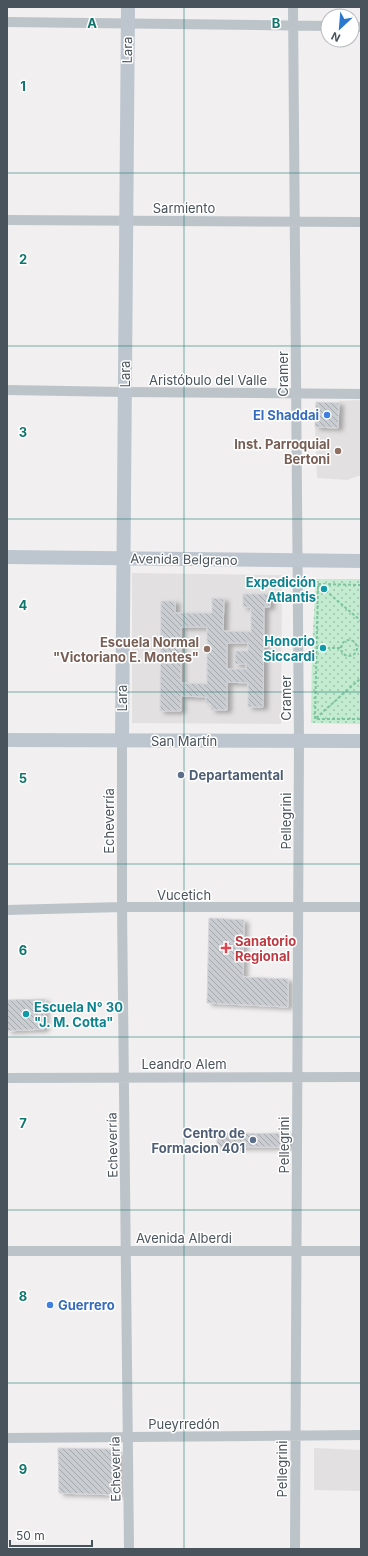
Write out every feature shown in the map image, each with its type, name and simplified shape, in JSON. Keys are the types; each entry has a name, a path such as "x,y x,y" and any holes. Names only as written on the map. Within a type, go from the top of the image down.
{"street":[{"name":"Lara","path":"122,741 128,7"},
{"name":"Cramer","path":"294,7 299,741"},
{"path":"7,22 320,26"},
{"name":"Sarmiento","path":"7,220 361,222"},
{"name":"Aristóbulo del Valle","path":"7,390 361,394"},
{"name":"Avenida Belgrano","path":"7,557 361,561"},
{"name":"San Martín","path":"7,740 361,741"},
{"name":"Echeverría","path":"122,741 122,908 129,1549"},
{"name":"Pellegrini","path":"295,1549 299,741"},
{"name":"Vucetich","path":"7,910 361,907"},
{"name":"Leandro Alem","path":"7,1078 361,1077"},
{"name":"Avenida Alberdi","path":"7,1251 361,1251"},
{"name":"Pueyrredón","path":"7,1438 361,1435"}],"path":[{"path":"318,584 361,584"},
{"path":"318,584 361,621"},
{"path":"315,719 318,584"},
{"path":"350,640 356,644 357,648 355,654 347,655 342,651 342,648 343,643 350,640"},
{"path":"317,648 342,648"},
{"path":"315,719 361,678"},
{"path":"315,719 361,719"}],"shaded area":[{"name":"Inst. Parroquial Bertoni","path":"361,400 361,475 347,480 317,478 315,427 338,428 339,401"},
{"name":"Escuela Normal \"Victoriano E. Montes\"","path":"132,573 282,575 281,724 132,723"},
{"path":"314,1448 361,1450 361,1491 314,1490"}],"green space":[{"path":"316,579 361,579 361,724 311,723 312,646"}],"building":[{"name":"El Shaddai","path":"316,402 339,403 338,428 315,427"},
{"path":"243,594 270,594 270,607 264,607 263,707 248,707 248,683 227,682 227,710 211,710 211,704 206,703 206,697 181,696 181,711 160,711 161,601 175,601 175,613 212,613 212,598 224,599 223,631 251,632 251,607 243,607","holes":["181,627 207,627 207,684 181,683","227,643 248,643 248,651 235,651 235,664 246,664 246,669 227,669"]},
{"name":"Sanatorio Regional","path":"209,918 244,920 243,977 288,979 288,1007 207,1003"},
{"name":"Escuela N° 30 \"J. M. Cotta\"","path":"45,999 44,1029 7,1031 7,1000"},
{"name":"Centro de Formacion 401","path":"290,1133 289,1147 217,1147 217,1134"},
{"path":"58,1448 116,1450 119,1455 119,1495 59,1493"}],"place":[{"name":"El Shaddai","path":"327,415"},
{"name":"Inst. Parroquial Bertoni","path":"338,451"},
{"name":"Expedición Atlantis","path":"324,589"},
{"name":"Honorio Siccardi","path":"323,648"},
{"name":"Escuela Normal \"Victoriano E. Montes\"","path":"207,649"},
{"name":"Departamental","path":"181,775"},
{"name":"Sanatorio Regional","path":"226,948"},
{"name":"Escuela N° 30 \"J. M. Cotta\"","path":"26,1014"},
{"name":"Centro de Formacion 401","path":"253,1140"},
{"name":"Guerrero","path":"50,1305"}]}
